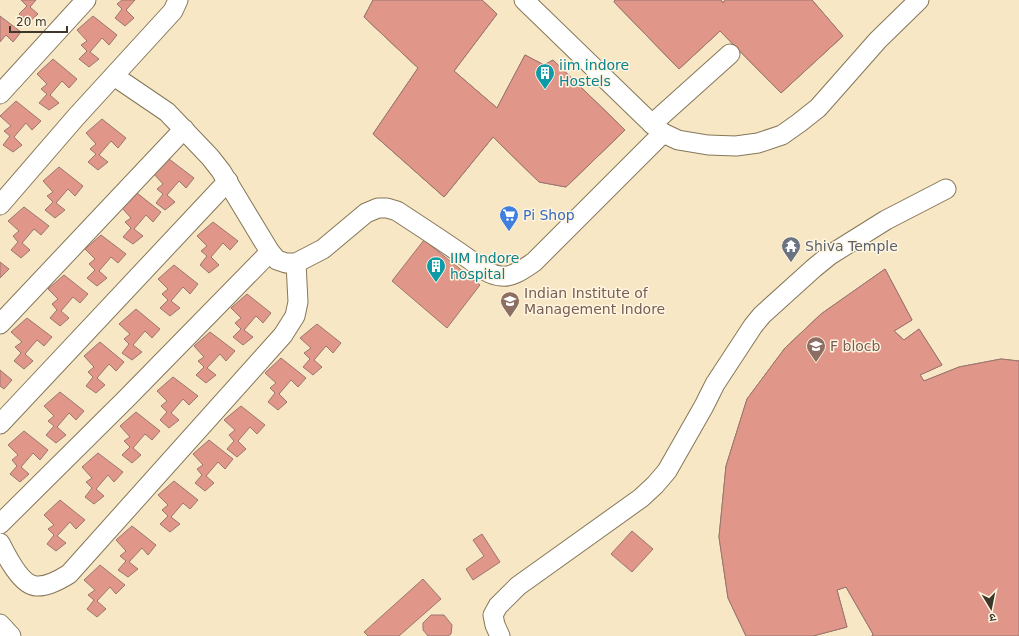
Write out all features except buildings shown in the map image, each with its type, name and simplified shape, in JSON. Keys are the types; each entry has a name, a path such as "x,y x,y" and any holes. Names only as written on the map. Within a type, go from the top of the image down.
{"lane":[{"path":"0,94 86,0"},
{"path":"0,205 173,10 178,0"},
{"path":"524,0 658,129 678,140 708,145 736,146 758,143 782,135 800,123 818,108 878,40 919,0"},
{"path":"114,76 167,112 210,157 228,181 270,252 277,260 286,263 296,263 323,249 366,213 378,208 387,208 397,211 489,273 502,276 511,275 534,262 730,54"},
{"path":"0,324 184,129"},
{"path":"0,424 228,181"},
{"path":"500,636 495,626 493,615 498,606 518,586 641,498 667,471 716,384 753,326 762,315 830,255 886,220 946,189"},
{"path":"0,524 126,399 270,252"},
{"path":"0,543 8,558 28,583 36,586 47,584 59,580 69,574 283,335 295,316 298,302 296,263"},
{"path":"0,624 11,636"}],"place":[{"name":"iim indore Hostels","path":"545,90"},
{"name":"Pi Shop","path":"509,232"},
{"name":"Shiva Temple","path":"791,263"},
{"name":"IIM Indore hospital","path":"436,283"},
{"name":"Indian Institute of Management Indore","path":"510,318"},
{"name":"F blocb","path":"816,363"}]}
